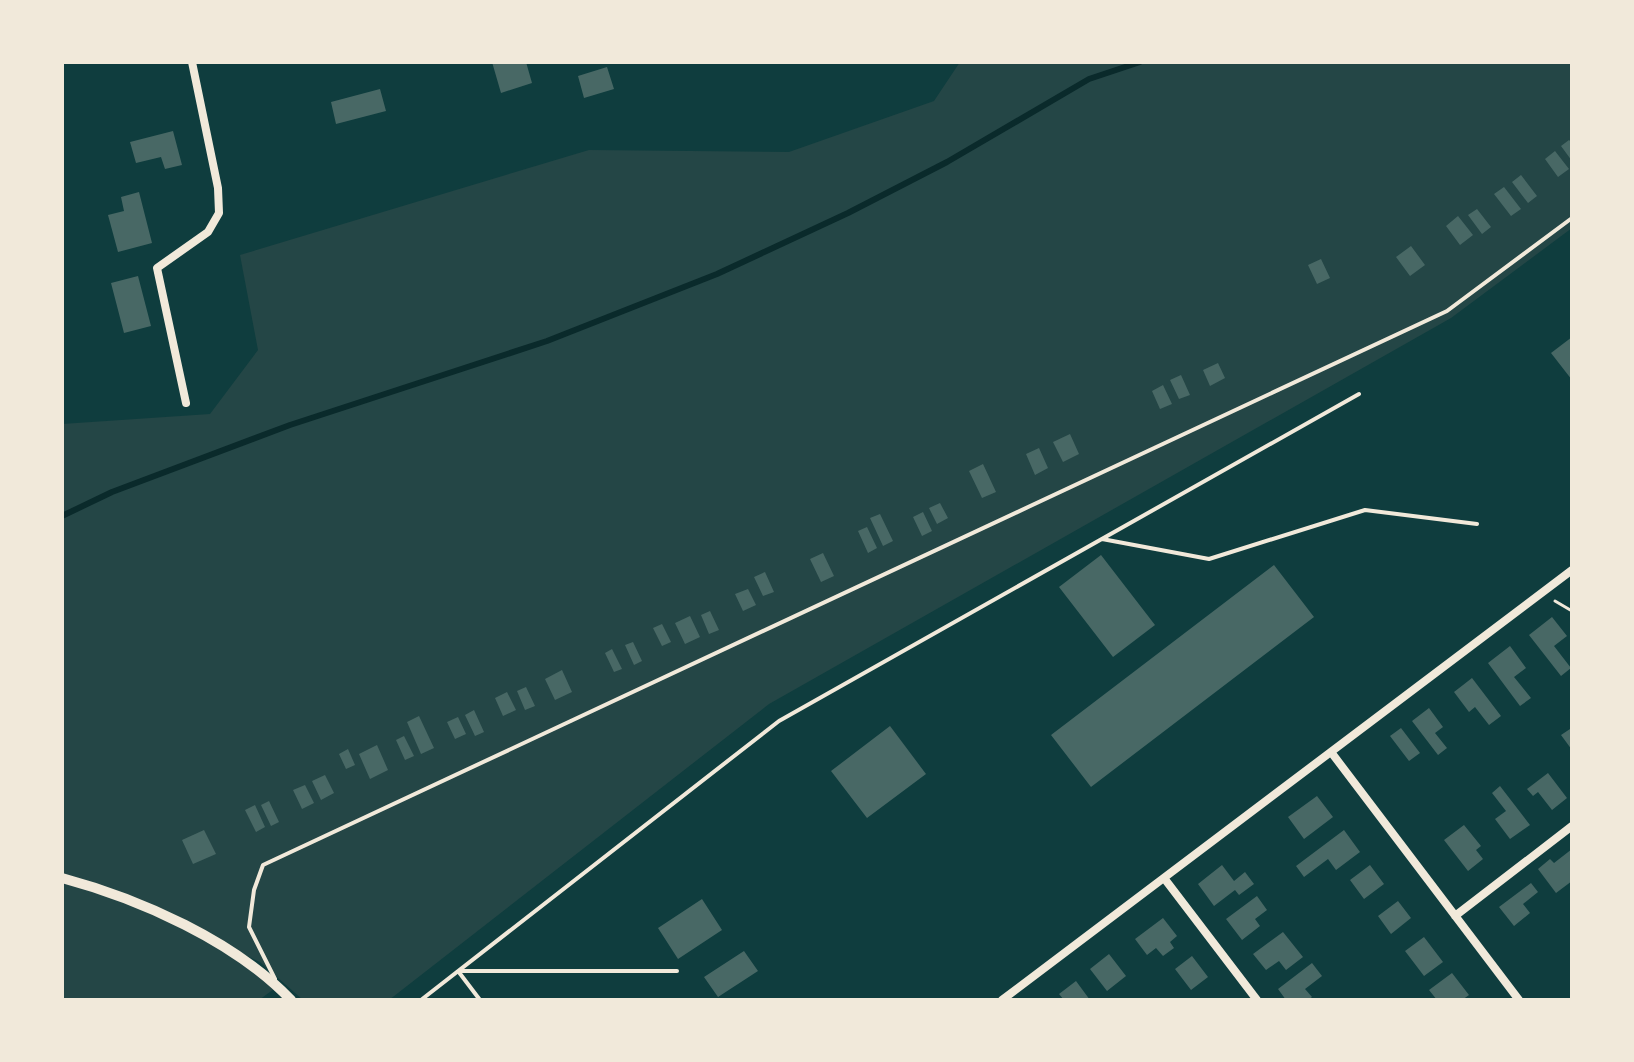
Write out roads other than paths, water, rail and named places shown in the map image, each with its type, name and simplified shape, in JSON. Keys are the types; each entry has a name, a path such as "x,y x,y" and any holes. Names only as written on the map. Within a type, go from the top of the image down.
{"street":[{"path":"186,403 157,268 208,232 219,213 218,188 192,62"},
{"path":"1002,1000 1572,570"},
{"path":"1331,752 1519,1000"},
{"path":"1455,916 1572,826"},
{"path":"62,878 127,899 215,941 278,986 291,1000"},
{"path":"1164,878 1257,1000"}],"lane":[{"path":"278,986 249,927 254,890 263,865 1447,311 1572,218"},
{"path":"421,1000 779,721 1359,394"},
{"path":"1102,539 1209,559 1365,510 1477,524"},
{"path":"458,971 677,971"},
{"path":"458,971 480,1000"}],"waterway":[{"path":"62,516 112,492 290,425 547,341 717,274 848,213 947,162 1089,79 1140,62"}]}
